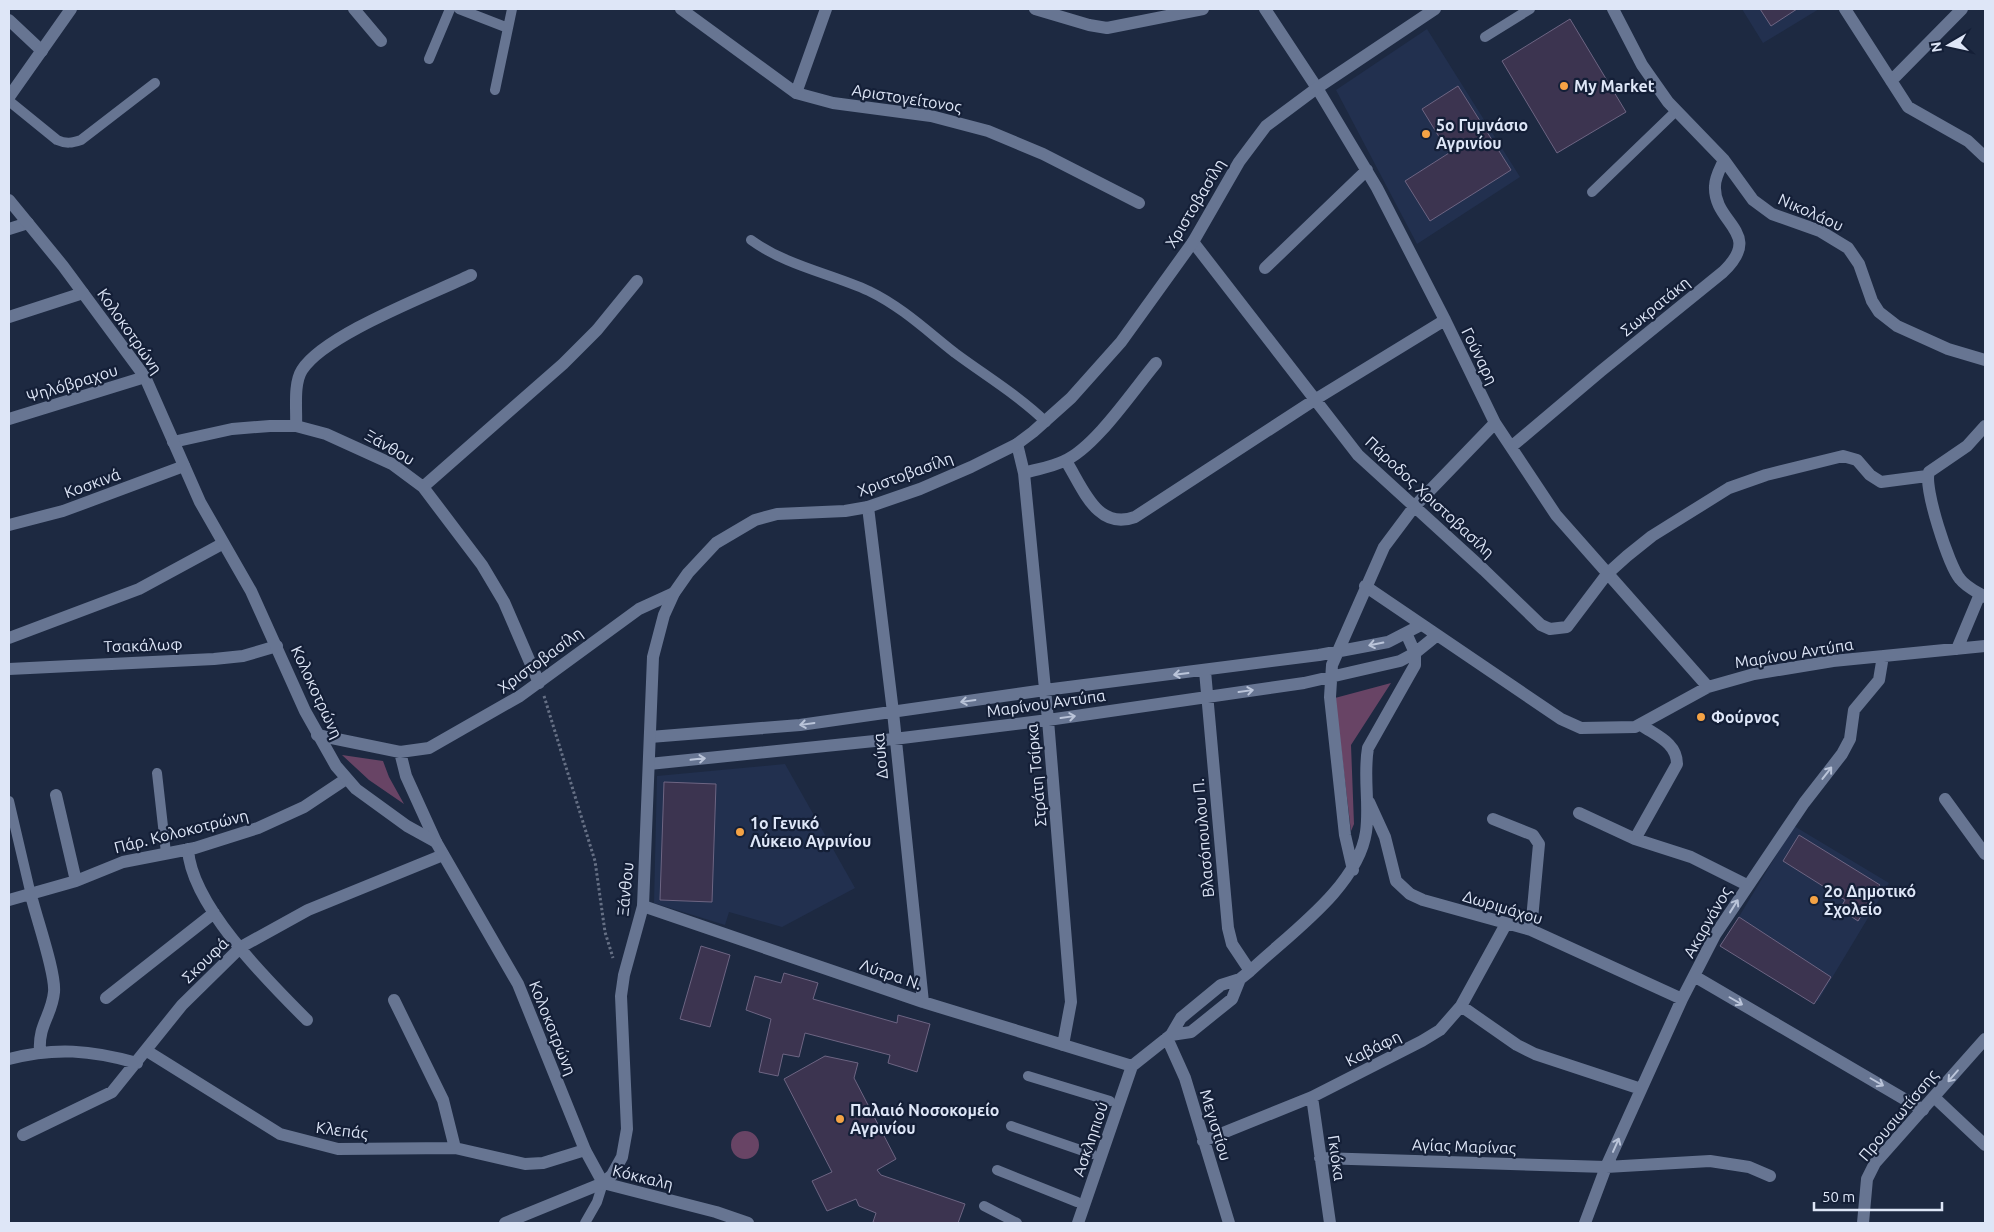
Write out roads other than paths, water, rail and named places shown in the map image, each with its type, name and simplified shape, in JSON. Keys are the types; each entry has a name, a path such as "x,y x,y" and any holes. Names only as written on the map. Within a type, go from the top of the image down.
{"street":[{"path":"9,99 71,9"},
{"path":"354,9 381,41"},
{"name":"Αριστογείτονος","path":"680,9 796,93 833,103 931,116 988,131 1043,154 1139,203"},
{"path":"796,93 826,9"},
{"path":"1035,9 1089,25 1107,28 1203,9"},
{"name":"Γούναρη","path":"1264,9 1367,170 1445,320 1495,423 1556,515 1708,687"},
{"name":"Χριστοβασίλη","path":"317,735 400,752 419,751 441,742 491,714 539,683 623,619 656,600 674,593 716,542 750,522 776,514 845,511 868,507 929,486 1017,444 1046,422 1121,342 1193,242 1252,143 1277,117 1316,88 1434,9"},
{"name":"Νικολάου","path":"1613,9 1642,65 1676,112 1724,160 1753,200 1772,214 1820,231 1848,248 1859,264 1872,301 1886,318 1897,326 1941,346 1985,360"},
{"path":"1845,9 1897,92 1914,111 1968,140 1985,157"},
{"path":"1891,81 1962,9"},
{"path":"9,20 42,51"},
{"name":"Σωκρατάκη","path":"1511,447 1601,370 1724,272 1737,258 1740,252 1739,237 1720,205 1715,188 1724,160"},
{"path":"1265,268 1367,170"},
{"name":"Κολοκοτρώνη","path":"9,200 83,293 145,377 184,466 222,544 251,591 317,735 346,779 408,826 436,842 518,984 585,1150 603,1183"},
{"path":"9,229 28,223"},
{"name":"Πάροδος Χριστοβασίλη","path":"1193,242 1316,398 1358,455 1484,570 1541,625 1550,629 1567,627 1607,574 1652,536 1728,488 1766,475 1843,456 1857,460 1870,476 1881,482 1927,476"},
{"path":"296,426 299,376 316,354 349,333 471,275"},
{"path":"423,487 563,364 597,330 637,281"},
{"path":"9,317 83,293"},
{"path":"1066,461 1094,506 1103,516 1113,521 1124,521 1135,517 1316,398 1445,320"},
{"path":"1024,473 1066,461 1100,432 1156,363"},
{"name":"Ψηλόβραχου","path":"9,419 145,377"},
{"path":"1353,870 1345,835 1330,677 1336,652 1384,547 1414,507 1495,423"},
{"name":"Ξάνθου","path":"173,442 232,429 296,426 333,437 392,464 423,487 482,565 512,619 539,683"},
{"path":"1957,649 1983,596 1964,583 1955,570 1932,506 1927,476 1933,468 1967,446 1985,426"},
{"name":"Στράτη Τσίρκα","path":"1017,444 1024,473 1048,720 1071,1002 1063,1045"},
{"name":"Κοσκινά","path":"12,524 63,511 184,466"},
{"name":"Δούκα","path":"868,507 893,712 894,739 923,1002"},
{"path":"9,512 12,524"},
{"path":"9,638 139,589 222,544"},
{"name":"Μαρίνου Αντύπα","path":"1365,586 1436,636 1574,726 1616,729 1641,725 1708,687 1754,674 1833,661 1985,646"},
{"name":"Ξάνθου","path":"603,1183 618,1166 626,1145 627,1129 621,1003 624,975 643,906 653,657 664,615 674,593"},
{"name":"Μαρίνου Αντύπα","path":"650,737 779,727 1336,652 1388,642 1421,625"},
{"path":"1132,1066 1169,1036 1181,1018 1221,985 1245,975 1335,893 1353,870 1366,834 1368,799 1366,763 1368,748 1373,735 1410,677 1414,665 1415,653 1406,633"},
{"name":"Μαρίνου Αντύπα","path":"649,764 894,739 1048,720 1330,677 1394,662 1415,653 1436,636"},
{"name":"Τσακάλωφ","path":"9,669 214,659 248,655 277,646"},
{"name":"Ακαρνάνος","path":"1585,1223 1606,1167 1641,1089 1682,999 1715,935 1804,803 1842,754 1850,738 1854,710 1879,680 1883,656"},
{"name":"Βλασόπουλου Π.","path":"1205,671 1228,928 1232,944 1245,975"},
{"path":"1635,839 1677,764 1675,752 1671,745 1641,725"},
{"path":"779,727 781,751"},
{"path":"400,752 406,776 436,842"},
{"name":"Πάρ. Κολοκοτρώνη","path":"9,900 76,881 124,862 188,849 244,833 278,820 309,804 346,779"},
{"path":"56,795 76,881"},
{"name":"Δωριμάχου","path":"1368,799 1382,828 1396,881 1400,887 1423,900 1530,930 1682,999"},
{"path":"1945,799 1985,854"},
{"path":"1579,813 1635,839 1691,857 1747,885"},
{"path":"1493,819 1533,835 1539,844 1530,930"},
{"path":"188,849 191,871 214,913 241,947 307,1020"},
{"name":"Σκουφά","path":"23,1135 105,1097 120,1085 182,1005 241,947 308,910 443,855"},
{"path":"30,895 55,986 50,1009 40,1032 40,1051"},
{"name":"Λύτρα Ν.","path":"643,906 923,1002 1132,1066"},
{"path":"106,998 214,913"},
{"name":"Καβάφη","path":"1203,1141 1312,1098 1430,1037 1450,1020 1461,1006 1506,924"},
{"path":"1169,1036 1191,1032 1232,1000 1245,975"},
{"path":"1694,976 1923,1110"},
{"path":"394,1000 442,1100 455,1148"},
{"path":"1461,1006 1517,1045 1535,1054 1641,1089"},
{"name":"Μεγιστίου","path":"1169,1036 1185,1078 1229,1223"},
{"name":"Προυσιωτίσσης","path":"1862,1223 1869,1172 1985,1039"},
{"path":"9,1059 40,1051 91,1054 137,1063"},
{"name":"Κλεπάς","path":"147,1051 269,1128 290,1138 349,1150 455,1148 525,1164 543,1164 585,1150"},
{"name":"Ασκληπιού","path":"1078,1223 1132,1066"},
{"path":"1934,1097 1985,1145"},
{"name":"Γκιόκα","path":"1312,1098 1330,1223"},
{"name":"Αγίας Μαρίνας","path":"1320,1158 1606,1167 1710,1161 1749,1167 1770,1176"},
{"name":"Κόκκαλη","path":"505,1223 603,1183 716,1212 748,1223"}],"lane":[{"path":"429,59 450,9"},
{"path":"460,9 508,28"},
{"path":"495,90 512,9"},
{"path":"1485,37 1530,9"},
{"path":"9,99 57,140 72,143 80,140 155,83"},
{"path":"1592,192 1676,112"},
{"path":"751,240 790,263 841,280 890,303 918,321 954,351 1020,398 1046,422"},
{"path":"158,773 166,853"},
{"path":"9,801 30,895"},
{"path":"1028,1076 1110,1101"},
{"path":"1011,1126 1092,1154"},
{"path":"997,1170 1076,1202"},
{"path":"585,1223 597,1202 603,1183"},
{"path":"984,1206 1017,1223"}],"place":[{"name":"My Market","path":"1564,86"},
{"name":"5ο Γυμνάσιο Αγρινίου","path":"1426,134"},
{"name":"Φούρνος","path":"1701,717"},
{"name":"1ο Γενικό Λύκειο Αγρινίου","path":"740,832"},
{"name":"2ο Δημοτικό Σχολείο","path":"1814,900"},
{"name":"Παλαιό Νοσοκομείο Αγρινίου","path":"840,1119"}]}
